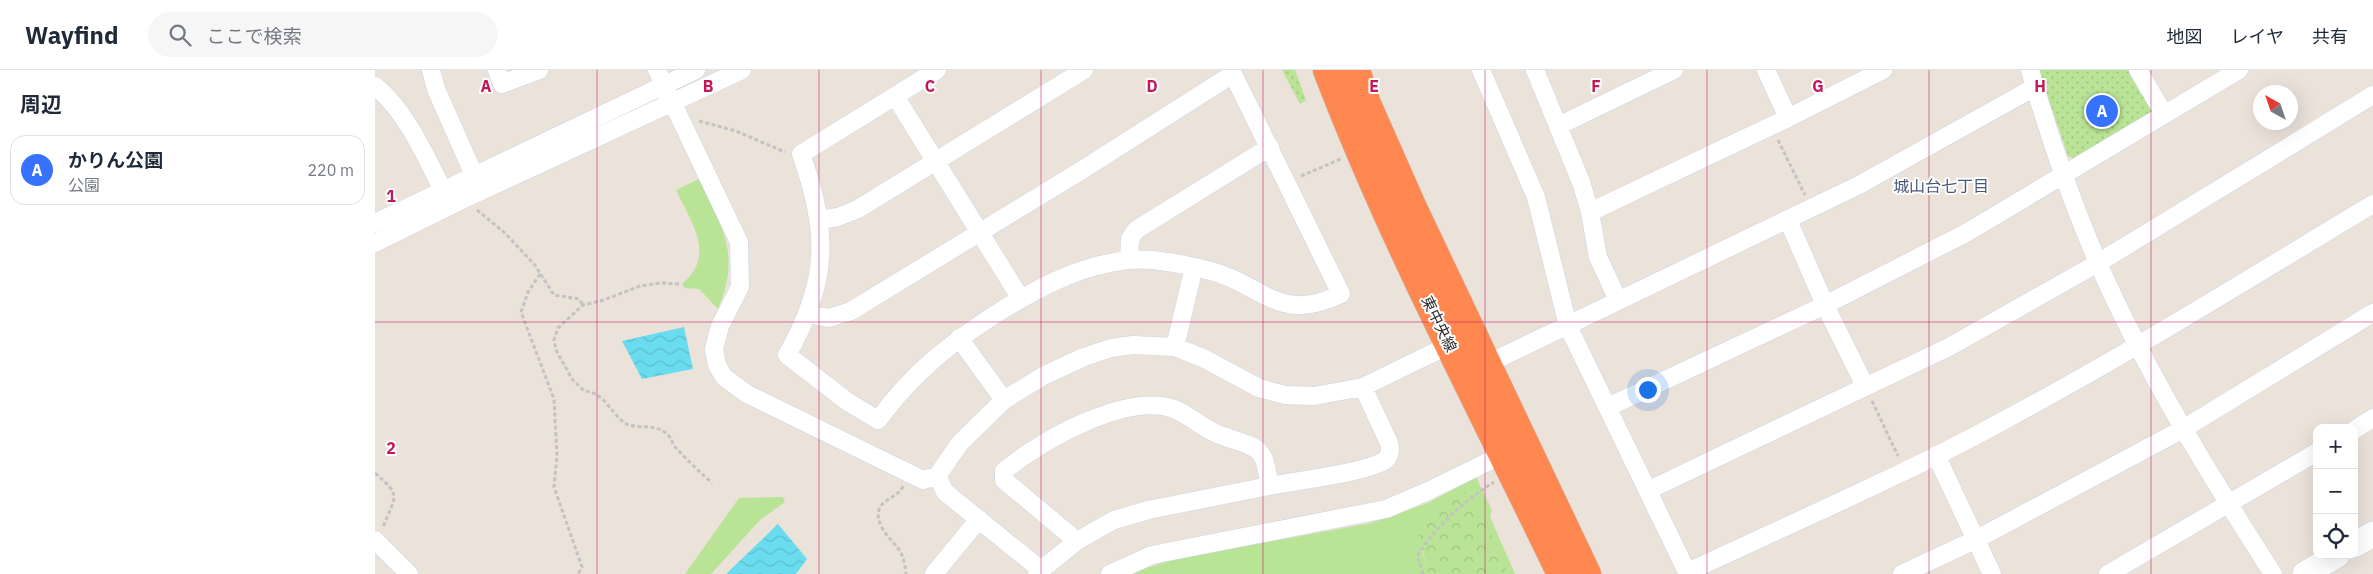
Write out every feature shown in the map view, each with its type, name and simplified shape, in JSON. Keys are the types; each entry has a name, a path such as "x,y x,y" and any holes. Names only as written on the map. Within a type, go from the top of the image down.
{"highway":[{"name":"東中央線","path":"1327,70 1368,173 1449,345 1561,574"},
{"name":"東中央線","path":"1356,70 1367,104 1409,199 1587,574"}],"street":[{"path":"431,70 436,89 474,175"},
{"path":"497,70 502,84 539,70"},
{"path":"375,243 447,198 474,175 661,77 696,70"},
{"path":"375,223 447,198 468,197 676,109 742,70"},
{"path":"808,314 829,318 844,316 1082,170 1232,72 1341,294 1316,305 1287,305 1265,297 1236,280 1179,263 1129,260 1078,271 1040,287 959,338 919,372 878,420 848,402 787,355 808,314 820,268 819,220 813,190 801,154 937,70"},
{"path":"819,220 838,217 858,209 1083,70"},
{"path":"1481,70 1536,197 1567,326 1688,573 1936,456 2011,417 2138,345 2373,204"},
{"path":"1535,70 1581,182 1590,212 1598,257 1618,300"},
{"path":"1558,126 1674,70"},
{"path":"1766,70 1788,118"},
{"path":"1590,212 1788,118 1883,70"},
{"path":"2139,70 2164,114"},
{"path":"1608,407 1825,305 1967,233 2239,70"},
{"path":"661,77 739,242 740,287 720,326 714,349 717,366 724,377 747,394 909,475 923,480 937,476 966,436 1004,400 1043,376 1097,352 1133,345 1175,347 1203,358 1246,383 1285,395 1314,396 1363,387 1449,345"},
{"path":"1487,364 1859,186 2032,78 2063,175 2098,263 2138,345 2183,428 2273,574"},
{"path":"375,86 392,100 427,157 447,198"},
{"path":"1649,490 1865,386 1949,348 2098,263 2373,95"},
{"path":"895,96 1021,299"},
{"path":"1129,260 1129,244 1136,230 1270,147"},
{"path":"1788,220 1825,305 1865,386"},
{"path":"1175,347 1194,267"},
{"path":"1902,574 1975,540 2183,428 2373,313"},
{"path":"959,338 1004,400"},
{"path":"937,476 945,492 1039,572 1077,541 1114,520 1148,510 1358,469 1385,460 1389,454 1389,443 1363,387"},
{"path":"1077,541 1004,480 1004,471 1039,446 1107,412 1141,406 1174,409 1217,434 1255,448 1265,459 1269,486"},
{"path":"2358,427 2373,418"},
{"path":"1110,574 1152,555 1386,509 1428,491 1502,454"},
{"path":"2109,574 2313,454"},
{"path":"1936,456 1992,574"},
{"path":"934,574 979,519"},
{"path":"2358,543 2373,534"},
{"path":"376,540 409,574"},
{"path":"2305,574 2330,559"}],"path":[{"path":"676,109 784,152 801,154"},
{"path":"1771,126 1811,209"},
{"path":"1287,182 1344,157"},
{"path":"468,197 479,213 505,233 541,274 554,295 579,299 583,305"},
{"path":"541,274 529,292 521,312 554,400 557,456 554,487 582,567 578,574"},
{"path":"679,284 660,283 640,286 604,300 583,305 558,328 554,340 556,350 572,379 584,391 591,392 605,400 623,422 633,426 653,426 669,435 674,446 712,483"},
{"path":"1865,386 1905,470"},
{"path":"375,473 393,489 395,497 376,540"},
{"path":"906,574 901,553 881,526 878,516 879,510 886,500 901,492 909,475"},
{"path":"1423,574 1417,556 1430,535 1479,491 1494,482"}],"green space":[{"path":"1282,70 1295,70 1306,100 1300,104"},
{"path":"2039,70 2130,70 2153,108 2150,115 2077,159 2068,156"},
{"path":"699,179 722,228 726,242 728,273 725,290 718,309 699,289 685,288 682,284 692,273 698,262 699,250 694,226 676,190"},
{"path":"1476,477 1492,510 1490,517 1515,574 1507,574 1421,546 1428,574 1129,574 1171,560 1371,523 1428,503"},
{"path":"1461,490 1467,494 1481,514 1500,554 1507,574 1428,574 1419,533"},
{"path":"783,497 785,502 760,520 711,574 685,574 739,498"}],"water":[{"path":"684,327 693,369 642,379 622,341"},
{"path":"778,524 807,559 796,574 726,574"}],"place":[{"name":"かりん公園","path":"2102,111"}],"district":[{"name":"城山台七丁目","path":"1941,186"}]}
